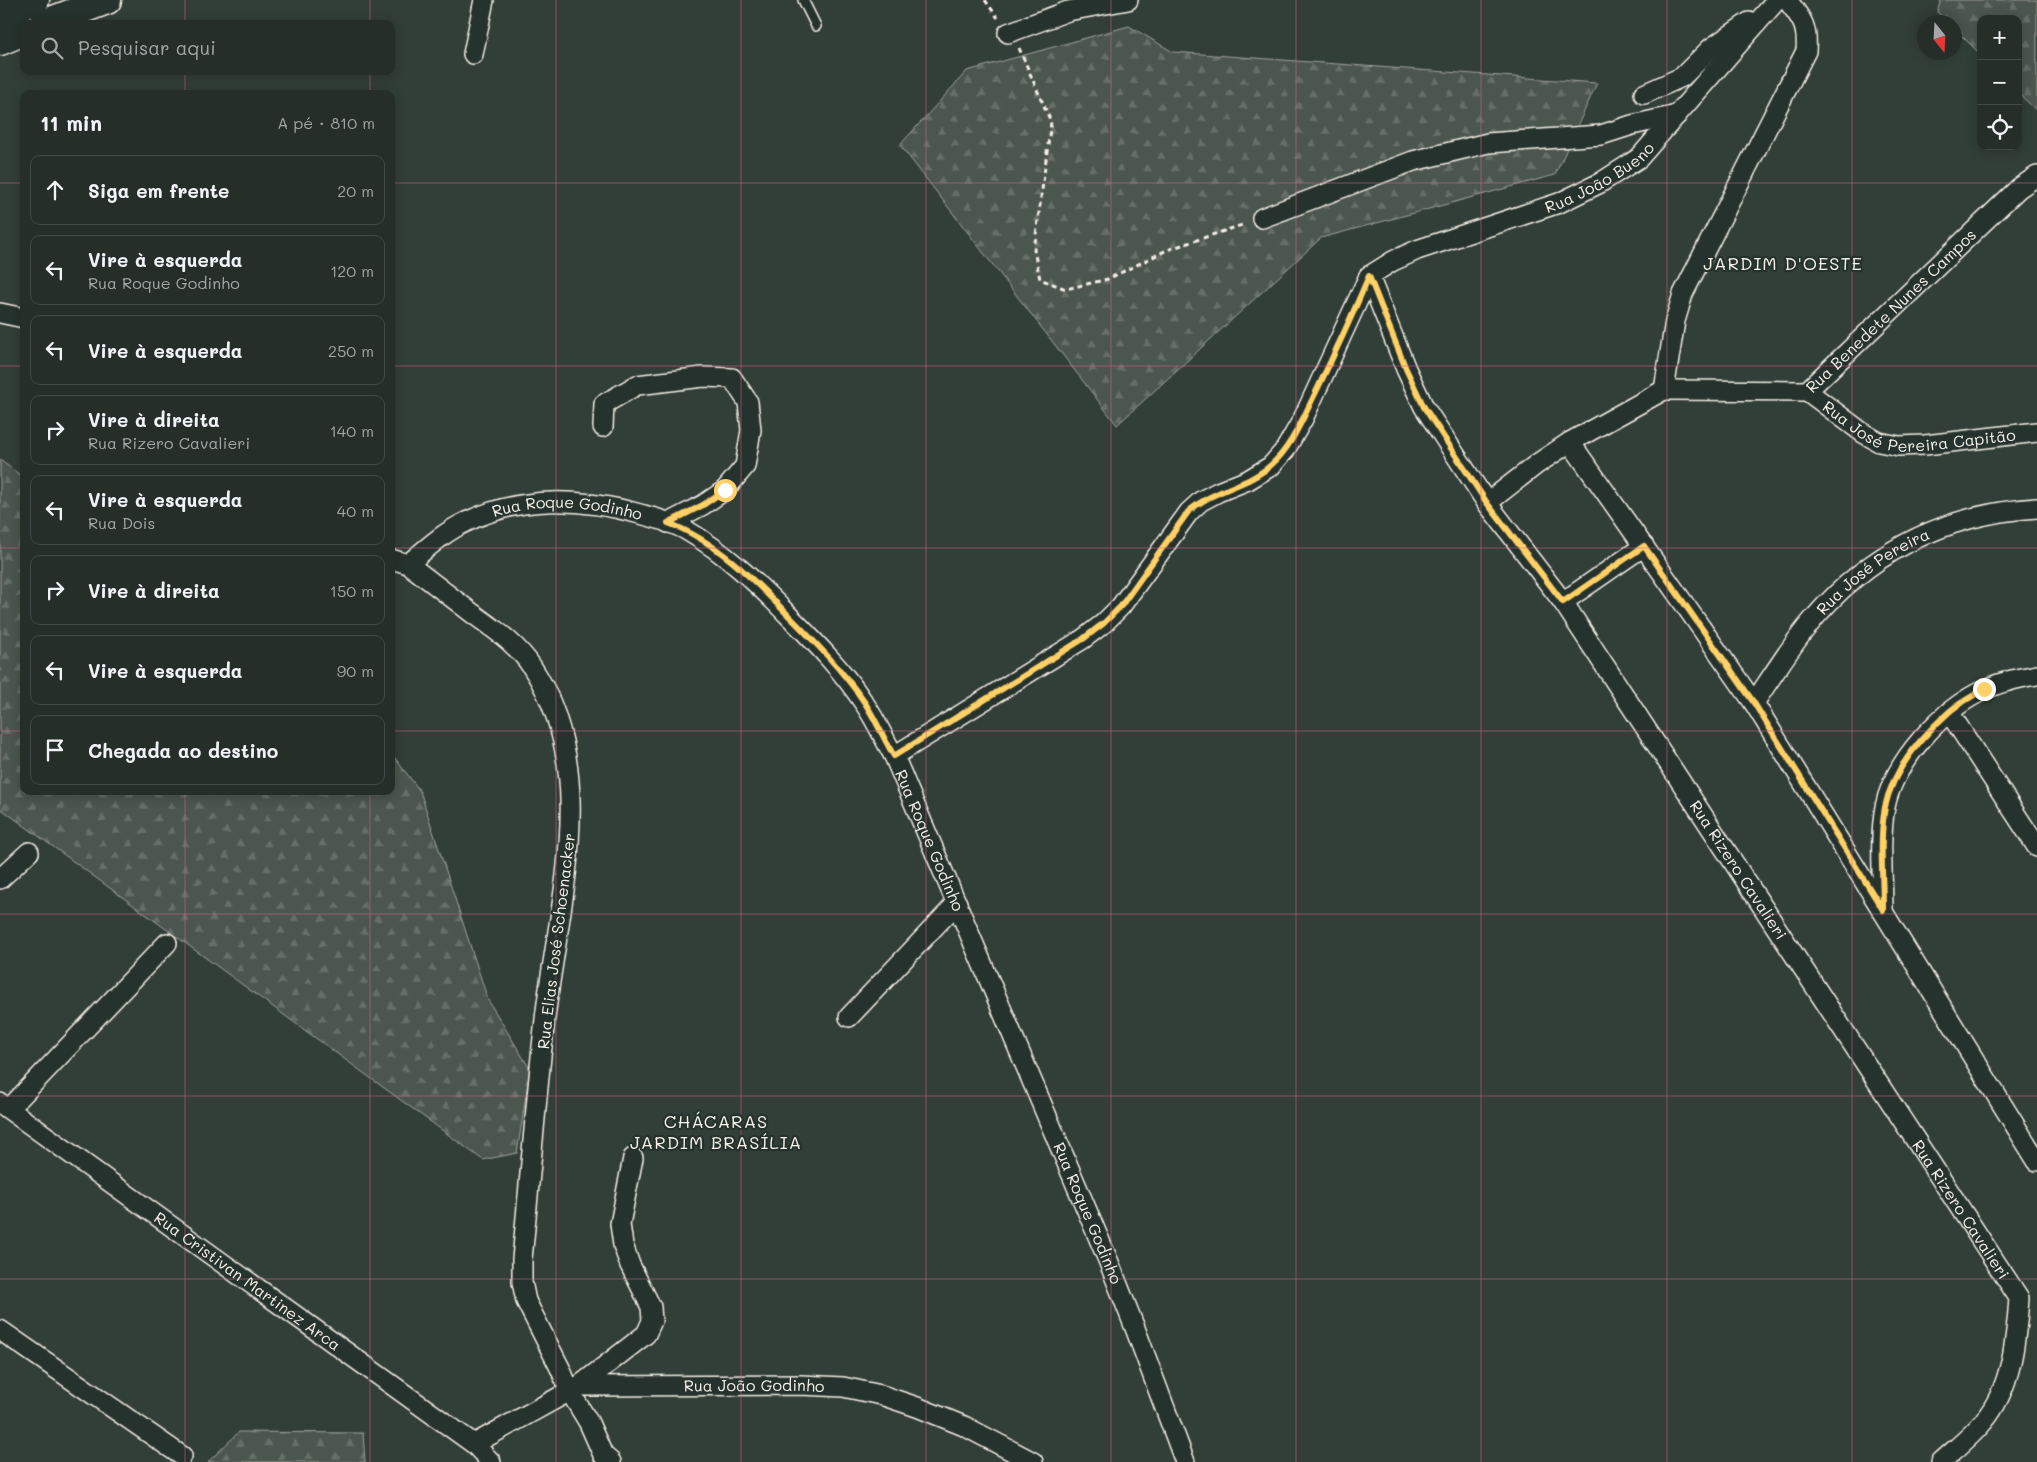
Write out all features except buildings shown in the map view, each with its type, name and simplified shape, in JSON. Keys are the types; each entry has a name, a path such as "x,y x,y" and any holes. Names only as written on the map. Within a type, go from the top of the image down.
{"highway":[{"path":"0,14 35,0"},
{"path":"54,20 107,0"},
{"path":"0,41 20,33"}],"street":[{"path":"473,54 484,0"},
{"path":"1008,33 1068,11 1128,0"},
{"path":"1487,503 1537,464 1570,442 1664,390 1675,321 1684,294 1806,51 1807,34 1802,18 1787,0"},
{"path":"1644,94 1682,77 1710,48 1772,5"},
{"name":"Rua João Bueno","path":"1369,276 1393,261 1418,250 1559,203 1600,183 1639,158 1772,5"},
{"path":"1262,218 1413,162 1488,144 1601,135 1632,125 1677,115"},
{"name":"Rua Benedete Nunes Campos","path":"1664,390 1807,391 2019,188 2037,176"},
{"path":"894,756 1083,639 1121,606 1188,512 1201,501 1248,480 1271,466 1285,450 1303,419 1369,276"},
{"name":"Rua Rizero Cavalieri","path":"1369,276 1406,369 1424,407 1487,503 1563,602 2019,1298 2016,1341 2009,1369 1998,1397 1984,1422 1941,1462"},
{"path":"0,313 20,317"},
{"path":"603,427 604,404 637,386 703,377 732,378 748,402 751,430 745,466 725,490 703,505 668,523"},
{"name":"Rua José Pereira Capitão","path":"1807,391 1863,433 1879,442 1899,446 1925,445 2037,432"},
{"path":"1570,442 1754,703 2037,1161"},
{"name":"Rua Roque Godinho","path":"400,562 465,522 485,513 515,505 543,501 579,502 622,509 684,529 715,548 756,582 815,642 843,674 865,704 894,756 1115,1277 1185,1462"},
{"name":"Rua José Pereira","path":"1754,703 1800,636 1829,602 1854,578 1886,555 1909,541 1935,529 1978,517 2037,508"},
{"path":"1563,602 1644,546"},
{"name":"Rua Elias José Schoenacker","path":"400,562 506,638 531,666 547,695 559,726 570,773 571,818 545,1018 522,1260 522,1282 526,1301 562,1370 574,1388 603,1455 611,1462"},
{"path":"1883,910 1883,829 1885,807 1890,787 1911,754 1949,712 1984,689 2010,679 2037,675"},
{"path":"1949,712 2037,847"},
{"path":"0,879 28,852"},
{"path":"849,1017 957,904"},
{"path":"4,1106 167,943"},
{"name":"Rua Cristivan Martinez Arca","path":"4,1106 474,1444 491,1462"},
{"path":"574,1388 646,1334 652,1321 651,1307 630,1265 620,1224 633,1158"},
{"path":"0,1330 182,1456"},
{"name":"Rua João Godinho","path":"474,1444 574,1388 801,1384 843,1388 881,1395 917,1407 964,1426 1034,1462"}],"lane":[{"path":"803,0 816,26"}],"path":[{"path":"986,0 1022,52 1051,122 1034,250 1040,279 1066,289 1108,279 1167,250 1262,218"}],"green space":[{"path":"1941,0 2037,0 2037,111 2022,97 2022,15 1977,15 1977,51 1962,36 1962,15 1940,15 1937,12"},
{"path":"1129,26 1173,52 1597,83 1555,175 1321,238 1117,425 900,145 967,71"},
{"path":"0,460 20,475 20,795 395,795 395,758 420,791 488,1000 530,1069 517,1153 483,1160 0,808"},
{"path":"239,1432 363,1433 365,1462 208,1462"}],"district":[{"name":"JARDIM D'OESTE","path":"1783,264"},
{"name":"CHÁCARAS JARDIM BRASÍLIA","path":"716,1132"}],"route":[{"path":"725,490 703,505 668,523 684,529 715,548 756,582 821,648 865,704 894,756 1083,639 1104,623 1121,606 1188,512 1201,501 1248,480 1271,466 1285,450 1303,419 1369,276 1406,369 1424,407 1487,503 1563,602 1644,546 1754,703 1883,910 1883,829 1885,807 1890,787 1911,754 1949,712 1984,689"}]}
